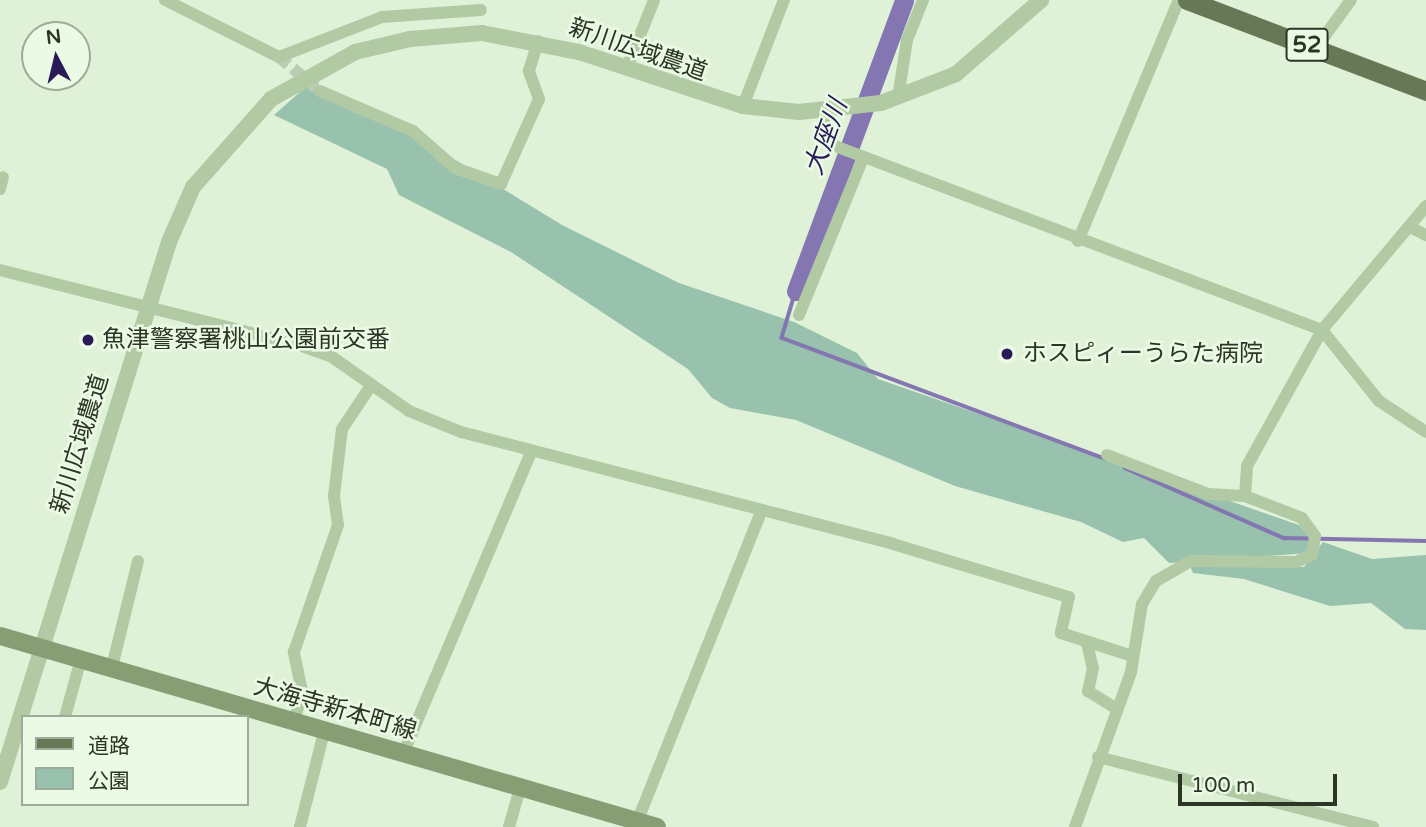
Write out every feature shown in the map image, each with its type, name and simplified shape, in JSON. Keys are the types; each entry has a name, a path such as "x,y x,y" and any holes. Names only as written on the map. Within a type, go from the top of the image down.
{"main road":[{"name":"52","path":"1186,0 1426,91"},
{"name":"大海寺新本町線","path":"0,636 636,824 657,827"}],"street":[{"path":"165,0 279,57 382,17 481,10"},
{"path":"627,68 654,0"},
{"path":"743,107 784,0"},
{"path":"898,98 907,40 923,0"},
{"name":"新川広域農道","path":"0,782 147,307 194,187 239,131 301,78 330,61 410,39 482,33 538,41 743,107 823,110 881,103 956,74 1041,0"},
{"path":"1078,242 1179,0"},
{"path":"1316,48 1351,0"},
{"path":"320,91 413,131 455,168 501,184 539,99 529,71 538,41"},
{"path":"823,110 827,140 835,146 1078,242 1322,330 1379,401 1426,432"},
{"path":"799,315 861,157"},
{"path":"1245,496 1247,466 1322,330 1426,206"},
{"path":"1409,227 1426,235"},
{"path":"0,270 302,346 332,357 370,387 461,432 1069,597 1061,633 1132,656"},
{"path":"295,723 302,691 294,652 338,525 334,496 342,429 370,387"},
{"path":"403,754 531,452"},
{"path":"1075,827 1117,709 1132,656 1142,604 1156,581 1190,561 1296,562 1312,555 1315,536 1302,518 1245,496 1208,494 1107,455"},
{"path":"636,824 761,512"},
{"path":"112,667 138,562"},
{"path":"1087,643 1093,668 1088,691 1117,709"},
{"path":"66,715 81,659"},
{"path":"300,827 324,732"},
{"path":"1098,757 1373,827"},
{"path":"509,827 520,788"}],"green space":[{"path":"308,85 353,112 411,133 562,225 679,283 794,322 857,353 878,379 1299,525 1311,539 1310,553 1169,563 1144,538 1123,542 1081,522 955,486 796,420 730,408 712,398 688,369 511,252 399,195 387,169 274,115"},
{"path":"1323,542 1372,559 1426,555 1426,630 1405,629 1371,603 1330,606 1244,579 1193,573 1190,566 1304,567"}],"waterway":[{"name":"大座川","path":"796,291 904,0"},
{"path":"796,291 782,338 1105,459"},
{"path":"1125,468 1284,538 1426,541"}],"tunnel":[{"path":"279,57 320,91"}],"place":[{"name":"魚津警察署桃山公園前交番","path":"88,340"},
{"name":"ホスピィーうらた病院","path":"1007,354"}]}
